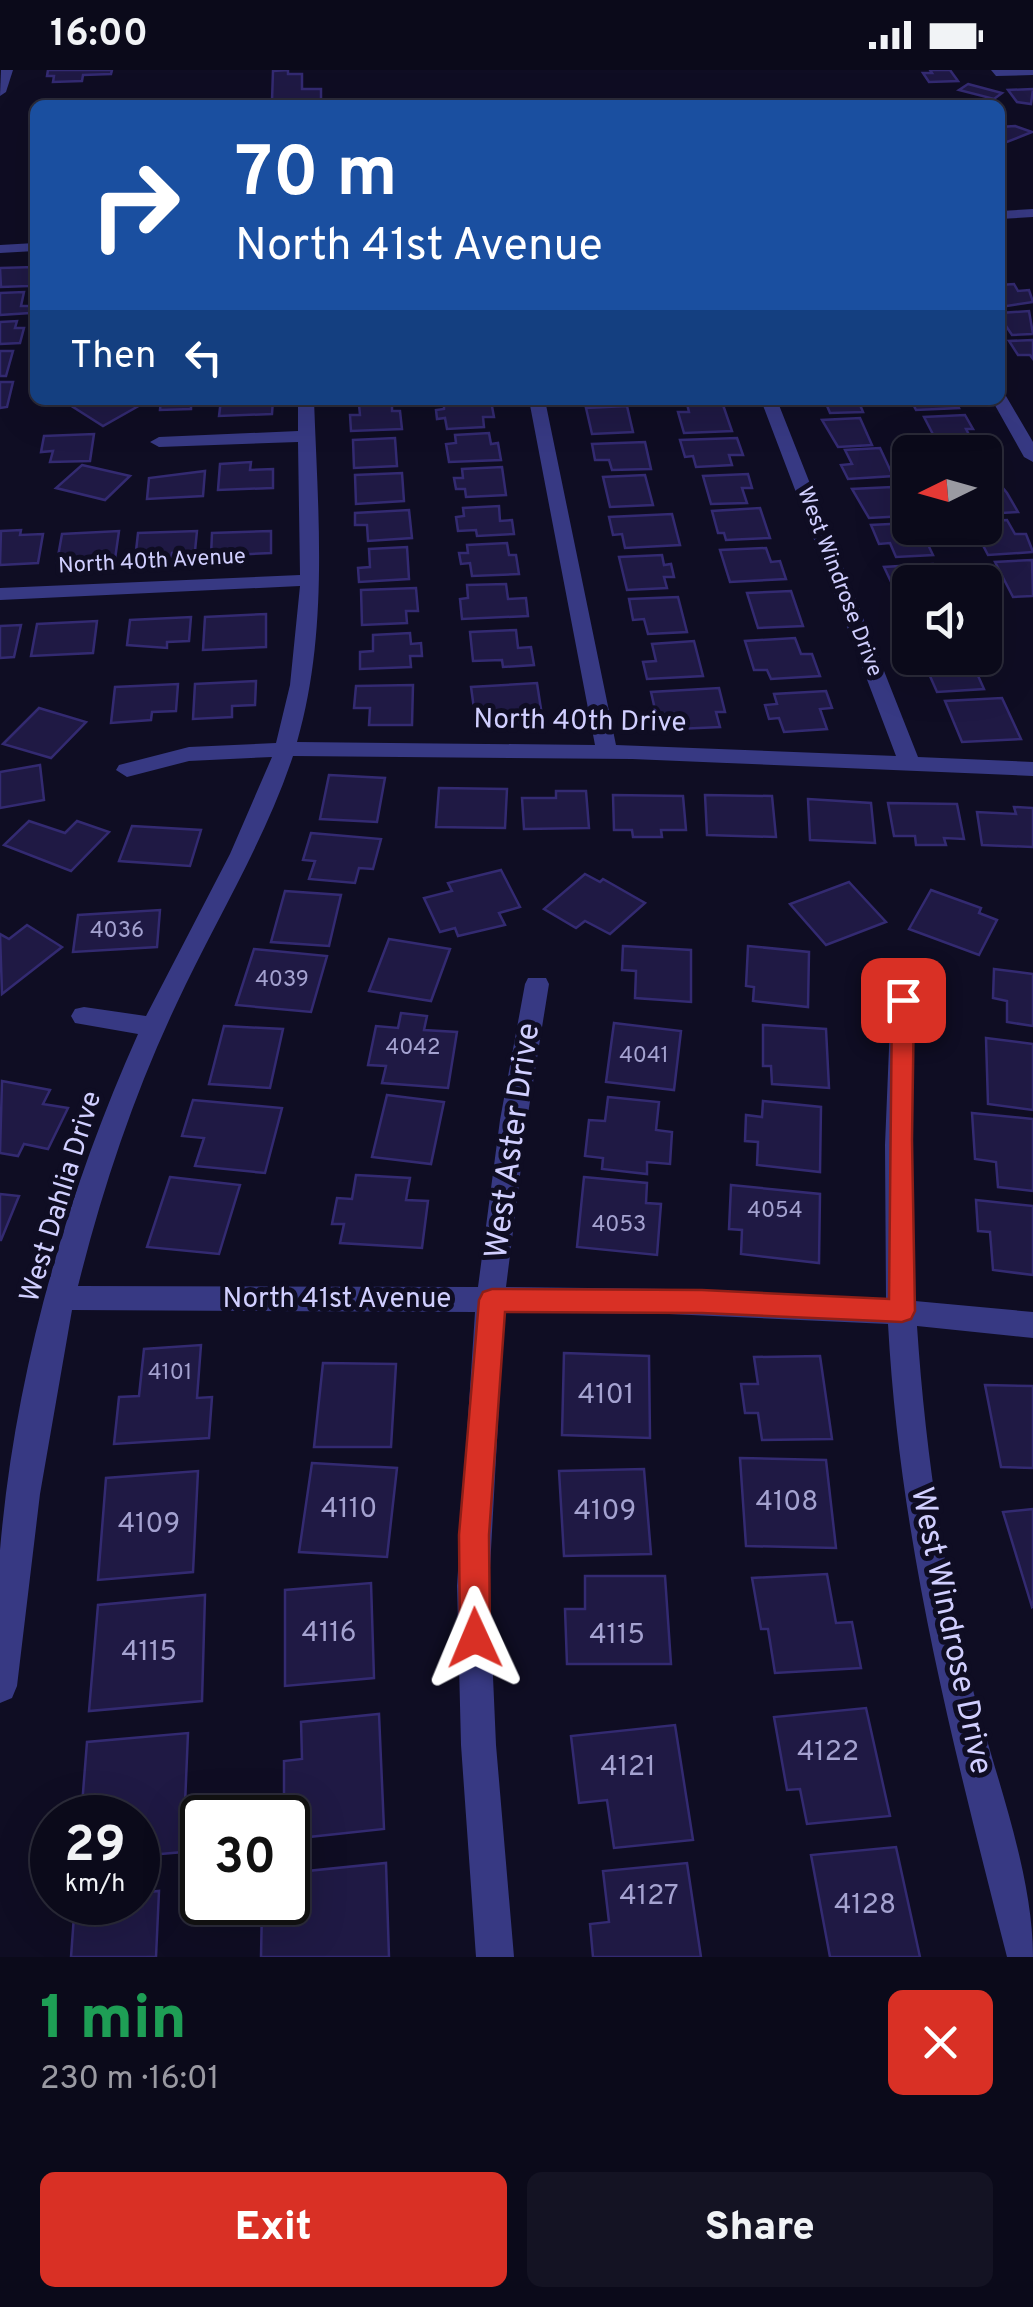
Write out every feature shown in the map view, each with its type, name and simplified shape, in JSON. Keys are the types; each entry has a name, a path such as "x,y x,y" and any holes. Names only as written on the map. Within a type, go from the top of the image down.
{"street":[{"path":"0,92 7,70"},
{"path":"996,72 1033,71"},
{"path":"1005,215 1033,214"},
{"path":"0,249 30,247"},
{"name":"West Dahlia Drive","path":"0,1685 28,1449 60,1298 93,1184 153,1027 266,803 285,749 304,670 306,405"},
{"path":"538,405 608,751"},
{"name":"West Windrose Drive","path":"770,405 910,764"},
{"path":"1003,405 1033,457"},
{"path":"159,442 307,436"},
{"name":"North 40th Avenue","path":"0,594 307,580"},
{"name":"North 40th Drive","path":"127,770 189,754 285,749 608,751 1033,769"},
{"name":"West Aster Drive","path":"495,1957 475,1673 474,1554 492,1300 537,984"},
{"name":"West Windrose Drive","path":"903,1000 902,1311 912,1438 933,1583 1026,1957"},
{"path":"84,1016 153,1027"},
{"name":"North 41st Avenue","path":"60,1298 702,1302 902,1311 1033,1325"}],"building":[{"path":"48,70 112,70 111,74 83,75 82,81 53,82 54,76 47,76"},
{"path":"930,70 950,70 958,81 929,82 923,73 932,73"},
{"path":"273,71 302,74 302,89 321,89 321,100 272,100"},
{"path":"968,84 1002,93 994,99 959,90"},
{"path":"1033,89 1031,104 1017,102 1008,90"},
{"path":"1015,126 1032,132 1007,142 1005,127"},
{"path":"30,267 29,286 1,287 0,268"},
{"path":"1014,284 1018,291 1029,290 1033,302 1005,306 1005,285"},
{"path":"24,292 21,306 30,306 30,313 0,315 0,293"},
{"path":"1029,311 1033,334 1012,335 1005,326 1005,313"},
{"path":"17,321 15,328 24,328 20,343 0,344 0,322"},
{"path":"1033,340 1033,359 1030,355 1018,355 1009,341"},
{"path":"0,351 13,351 6,376 0,376"},
{"path":"0,382 13,382 7,407 0,408"},
{"path":"78,405 140,405 103,426 73,407"},
{"path":"160,405 191,405 191,409 160,410"},
{"path":"220,405 273,405 272,414 219,416"},
{"path":"359,405 392,405 392,411 400,411 402,429 351,431 350,415 360,415"},
{"path":"444,405 492,405 494,417 483,417 484,427 447,429 445,418 437,419 436,410 444,409"},
{"path":"687,405 723,405 732,431 684,433 678,412 689,412"},
{"path":"827,405 860,405 863,412 830,413"},
{"path":"914,405 959,408 916,410"},
{"path":"627,406 633,432 592,434 586,408"},
{"path":"965,415 973,429 966,429 969,435 933,435 924,417"},
{"path":"860,418 872,445 838,447 822,420"},
{"path":"489,433 491,444 498,443 501,460 449,462 446,444 456,443 455,435"},
{"path":"94,434 90,461 50,462 53,451 41,452 44,436"},
{"path":"395,438 397,466 354,468 353,440"},
{"path":"737,438 743,455 729,455 732,465 696,467 693,456 685,457 680,440"},
{"path":"645,442 651,469 612,470 609,460 595,460 592,444"},
{"path":"880,448 892,476 848,479 841,465 852,464 845,450"},
{"path":"251,462 250,470 273,469 273,488 218,490 220,464"},
{"path":"82,465 130,476 105,500 56,488"},
{"path":"502,467 506,495 466,497 465,489 456,489 454,478 463,478 462,469"},
{"path":"205,471 203,496 147,499 149,478"},
{"path":"402,473 404,501 356,504 355,475"},
{"path":"748,474 752,488 742,488 747,503 711,504 703,476"},
{"path":"645,475 653,505 610,507 603,477"},
{"path":"892,487 892,517 869,518 852,489"},
{"path":"1002,487 1007,493 1018,512 1002,513"},
{"path":"499,506 500,521 512,520 514,534 477,536 476,530 458,531 456,517 464,516 463,508"},
{"path":"760,508 770,538 726,540 724,533 718,533 712,511"},
{"path":"409,510 412,538 368,541 367,525 355,525 355,513"},
{"path":"672,514 680,545 625,548 622,534 613,535 609,517"},
{"path":"1002,520 1007,520 1015,534 1026,534 1033,552 988,555 983,545 1002,545"},
{"path":"892,524 892,545 928,545 933,555 896,557 890,543 879,544 871,525"},
{"path":"21,530 20,535 43,534 38,563 0,565 1,531"},
{"path":"119,531 115,559 57,562 62,534"},
{"path":"197,531 195,551 172,553 171,558 135,560 138,533"},
{"path":"271,531 271,553 211,556 212,533"},
{"path":"507,543 509,555 516,555 519,574 472,576 470,563 461,564 459,553 468,553 467,545"},
{"path":"407,547 409,579 359,582 358,568 370,567 369,549"},
{"path":"766,548 771,562 780,561 786,579 730,582 720,550"},
{"path":"662,555 664,565 671,564 674,577 664,577 667,588 627,590 619,557"},
{"path":"1032,560 1033,596 1013,597 1002,576 1002,565 995,562"},
{"path":"884,567 892,567 892,584"},
{"path":"506,584 508,599 526,598 528,616 462,619 460,599 468,598 467,585"},
{"path":"416,588 418,611 406,611 407,623 362,625 361,590"},
{"path":"791,591 803,626 758,628 747,593"},
{"path":"678,597 687,632 648,634 644,619 633,620 629,599"},
{"path":"266,614 266,647 203,650 205,617"},
{"path":"191,617 189,641 167,642 167,648 127,645 130,620"},
{"path":"97,621 93,653 31,656 37,624"},
{"path":"21,625 14,657 0,658 0,626"},
{"path":"516,630 518,648 531,647 534,665 503,667 502,660 473,661 470,632"},
{"path":"410,633 411,644 421,643 422,656 410,656 411,667 360,669 360,652 373,651 373,635"},
{"path":"795,638 801,654 812,654 820,676 771,679 767,670 754,670 745,641"},
{"path":"694,641 703,676 647,679 643,662 656,661 652,644"},
{"path":"930,675 978,675 984,689 937,692"},
{"path":"256,681 255,705 232,706 232,717 193,719 195,684"},
{"path":"537,683 541,709 524,710 526,722 484,724 482,709 474,709 471,687"},
{"path":"178,684 176,711 152,712 151,720 111,723 115,687"},
{"path":"413,685 412,725 369,725 370,708 354,708 356,686"},
{"path":"719,688 725,712 716,712 720,727 677,729 674,713 656,714 651,692"},
{"path":"826,691 832,708 820,709 827,729 784,732 779,718 769,719 765,705 777,704 774,694"},
{"path":"1002,698 1021,739 962,742 945,701"},
{"path":"39,708 86,722 51,758 3,744"},
{"path":"40,765 44,800 0,808 0,772"},
{"path":"329,775 385,778 377,822 320,819"},
{"path":"439,788 507,789 505,828 436,827"},
{"path":"556,791 586,791 589,828 524,829 522,798 556,798"},
{"path":"613,795 683,796 686,830 661,830 662,837 633,837 632,830 614,830"},
{"path":"705,795 772,796 776,837 707,835"},
{"path":"808,799 871,803 875,843 810,840"},
{"path":"888,803 957,804 964,839 944,838 946,845 916,845 915,836 894,836"},
{"path":"1014,807 1033,808 1033,847 982,845 977,812 1016,814"},
{"path":"29,821 65,833 77,821 109,832 71,871 4,845"},
{"path":"132,826 201,830 190,866 119,861"},
{"path":"311,833 381,839 373,869 359,868 355,883 309,879 315,861 303,860"},
{"path":"501,870 520,907 499,913 505,925 458,936 455,928 440,932 424,898 452,891 448,883"},
{"path":"585,874 600,882 603,879 645,903 610,934 585,921 576,928 544,909"},
{"path":"849,882 886,922 826,945 790,904"},
{"path":"931,890 981,908 979,913 997,920 979,955 909,929"},
{"path":"285,891 341,895 329,946 271,942"},
{"path":"160,910 157,947 73,952 78,915"},
{"path":"27,925 62,947 2,994 0,934 9,939"},
{"path":"389,939 450,949 431,1001 369,991"},
{"path":"623,946 691,950 691,1002 635,998 636,971 622,970"},
{"path":"748,946 809,952 808,1007 753,1001 754,987 746,986"},
{"path":"254,949 327,956 311,1012 236,1005"},
{"path":"994,969 1033,974 1033,1026 1007,1022 1007,1001 993,998"},
{"path":"401,1013 427,1016 424,1030 457,1032 448,1088 382,1083 386,1066 368,1065 376,1026 398,1028"},
{"path":"614,1023 681,1031 674,1090 606,1082"},
{"path":"763,1025 826,1029 829,1088 772,1084 771,1066 763,1066"},
{"path":"224,1026 283,1029 270,1088 209,1084"},
{"path":"986,1038 1033,1044 1033,1110 988,1104"},
{"path":"2,1081 50,1090 43,1104 68,1108 48,1149 24,1144 18,1156 0,1153"},
{"path":"387,1095 444,1102 431,1164 372,1157"},
{"path":"608,1097 659,1102 656,1130 672,1132 670,1164 647,1162 647,1174 602,1169 603,1158 585,1156 589,1120 605,1121"},
{"path":"193,1100 282,1108 265,1173 195,1166 204,1138 182,1136"},
{"path":"763,1101 821,1107 820,1172 757,1165 758,1142 745,1141 746,1115 762,1117"},
{"path":"972,1113 1033,1119 1033,1191 998,1187 996,1162 975,1159"},
{"path":"356,1175 410,1178 406,1200 428,1201 422,1248 340,1243 344,1224 332,1224 337,1198 352,1199"},
{"path":"170,1177 240,1185 219,1254 147,1247"},
{"path":"584,1177 647,1183 646,1203 661,1204 657,1255 577,1247"},
{"path":"731,1185 820,1194 819,1263 741,1254 742,1230 729,1229"},
{"path":"0,1194 19,1196 1,1240 0,1240"},
{"path":"976,1200 1033,1206 1033,1275 993,1270 990,1232 978,1231"},
{"path":"201,1345 197,1398 212,1397 209,1438 114,1444 119,1397 139,1396 144,1349"},
{"path":"564,1353 649,1356 650,1438 562,1435"},
{"path":"820,1356 832,1439 762,1440 758,1413 745,1413 741,1384 758,1384 754,1357"},
{"path":"323,1363 396,1364 391,1447 314,1447"},
{"path":"985,1385 1033,1386 1033,1468 1001,1467"},
{"path":"740,1458 826,1460 836,1548 746,1546"},
{"path":"312,1463 397,1468 387,1557 299,1552"},
{"path":"644,1469 651,1554 564,1556 559,1471"},
{"path":"198,1471 193,1572 98,1580 106,1478"},
{"path":"1033,1509 1033,1606 1032,1607 1003,1512"},
{"path":"827,1574 836,1623 852,1622 861,1668 775,1673 768,1629 761,1629 752,1578"},
{"path":"585,1576 665,1576 671,1664 567,1664 565,1609 585,1609"},
{"path":"371,1583 374,1678 285,1686 285,1590"},
{"path":"205,1595 202,1701 89,1711 98,1605"},
{"path":"866,1708 890,1816 807,1824 800,1789 787,1790 774,1717"},
{"path":"379,1714 384,1829 310,1837 310,1795 284,1795 284,1761 302,1759 301,1722"},
{"path":"675,1725 693,1840 614,1848 607,1800 579,1803 571,1736"},
{"path":"188,1733 185,1795 180,1795 180,1852 160,1854 160,1795 83,1795 87,1742"},
{"path":"896,1847 920,1957 830,1957 811,1855"},
{"path":"386,1863 389,1957 261,1957 262,1925 310,1925 310,1871"},
{"path":"687,1863 701,1957 593,1957 590,1924 609,1922 603,1871"},
{"path":"73,1925 157,1925 156,1957 71,1957"}],"route":[{"path":"475,1638 474,1535 492,1300 702,1302 902,1311 899,1275 903,1000"}]}
